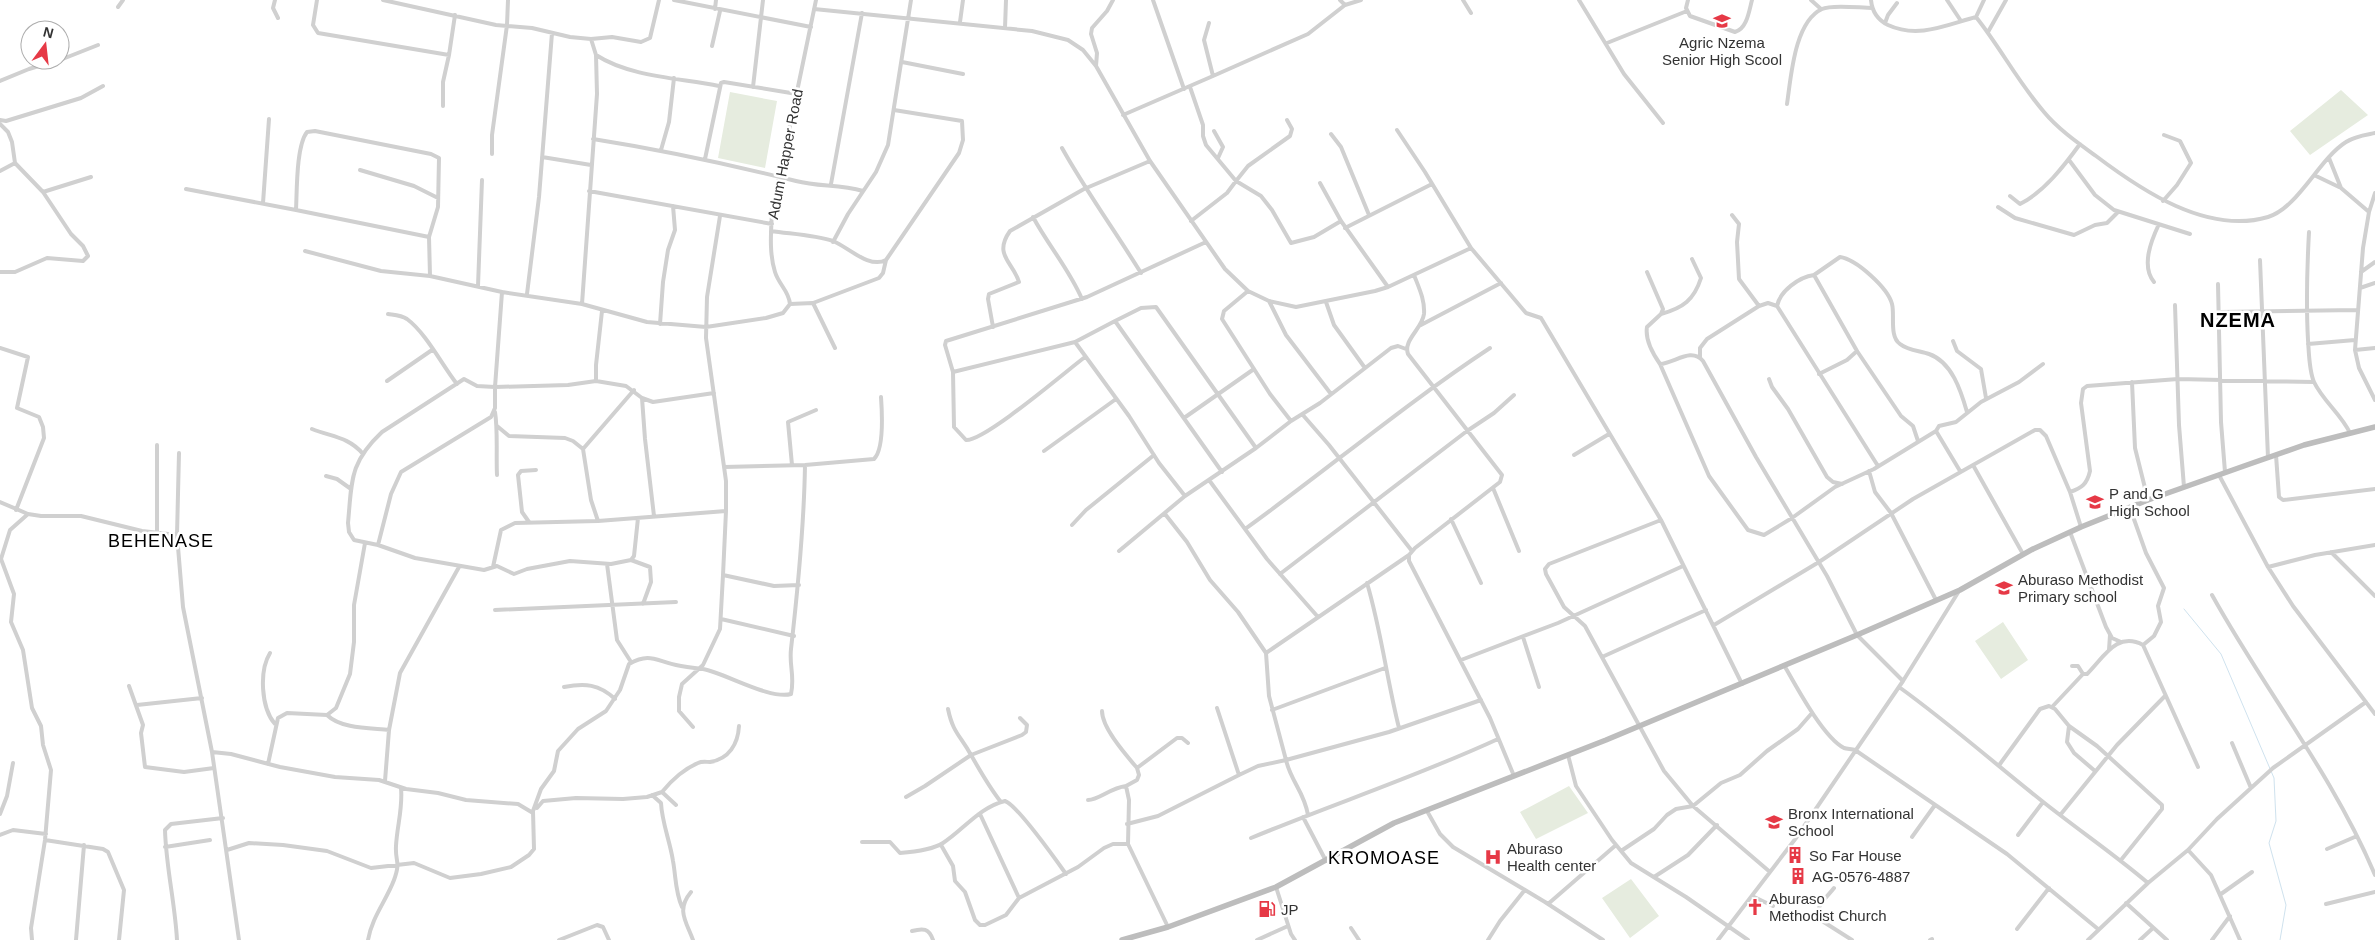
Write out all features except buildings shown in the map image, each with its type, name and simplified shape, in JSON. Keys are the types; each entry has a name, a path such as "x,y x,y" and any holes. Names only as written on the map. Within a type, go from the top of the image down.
{"street":[{"path":"118,7 123,0"},
{"path":"275,0 274,8 278,18"},
{"path":"317,0 312,26 318,33 449,55"},
{"path":"383,0 552,33 591,39 605,36 641,42 648,40 658,0"},
{"path":"492,154 492,135 507,25 508,0"},
{"path":"674,0 810,28"},
{"path":"715,9 716,0"},
{"path":"753,86 763,0"},
{"name":"Adum Happer Road","path":"790,304 790,295 775,271 770,248 771,231 780,176 816,0"},
{"path":"834,242 848,214 876,172 888,145 911,0"},
{"path":"960,22 963,0"},
{"path":"1005,28 1006,0"},
{"path":"1096,66 1097,53 1091,34 1092,28 1107,11 1113,0"},
{"path":"1153,0 1184,89"},
{"path":"1340,0 1345,5"},
{"path":"1123,116 1308,34 1345,5 1361,0"},
{"path":"1463,0 1471,13"},
{"path":"1586,0 1580,1 1624,74 1663,123"},
{"path":"1688,0 1687,11 1690,16 1735,32 1744,26 1752,0"},
{"path":"1811,0 1821,9 1872,8"},
{"path":"1871,0 1872,8 1885,23 1912,32 1932,30 1976,17"},
{"path":"1947,0 1961,21"},
{"path":"1988,32 2006,0"},
{"path":"1976,17 1983,1"},
{"path":"1885,23 1888,15 1897,3"},
{"path":"814,9 960,22 1032,31 1068,40 1083,50 1096,66 1150,161 1225,268 1248,291 1269,301 1296,307 1388,287 1471,248"},
{"path":"1787,104 1800,35 1821,9"},
{"path":"712,46 720,11"},
{"path":"1607,43 1687,11"},
{"path":"831,184 862,13"},
{"path":"443,106 443,82 455,15"},
{"path":"1976,17 2044,113 2080,144 2138,186 2163,200 2200,215 2241,220 2268,217 2286,206 2329,158 2348,141 2375,133"},
{"path":"1209,23 1204,40 1213,76"},
{"path":"527,294 542,157 552,33"},
{"path":"582,304 597,94 596,55 591,39"},
{"path":"70,56 98,45"},
{"path":"596,55 612,65 719,86"},
{"path":"902,62 963,74"},
{"path":"0,81 27,70"},
{"path":"662,150 669,122 674,78"},
{"path":"705,160 715,118 719,86 724,82 796,94"},
{"path":"0,272 15,272 47,258 83,261 87,259 88,254 71,234 43,192 15,163 12,142 0,122 80,98 103,86"},
{"path":"1190,87 1203,125 1204,140 1236,181 1261,196 1272,210 1291,243 1314,236 1340,221"},
{"path":"305,251 381,271 430,276 502,292 527,294 582,304 627,318 660,324 706,327 783,314 790,304 813,303 879,278 883,273 886,260 955,160 963,140 962,121 894,110"},
{"path":"263,203 269,120"},
{"path":"1191,221 1228,193 1248,166 1290,136 1292,129 1287,120"},
{"path":"1396,130 1471,248 1528,314 1541,318 1661,520 1742,684"},
{"path":"296,210 300,154 304,135 311,131 430,154 439,158 437,216 429,237 430,276"},
{"path":"1214,131 1223,147 1218,158"},
{"path":"1332,134 1369,215"},
{"path":"2163,200 2177,185 2191,163 2180,141 2164,135"},
{"path":"593,139 662,150 804,183 831,184 863,191"},
{"path":"2010,196 2020,204 2026,201 2068,160 2080,144"},
{"path":"1062,148 1084,189 1122,241 1141,273"},
{"path":"542,157 591,165"},
{"path":"2329,158 2341,188"},
{"path":"2068,160 2096,195 2118,212 2190,234"},
{"path":"994,327 988,299 989,294 1019,282 1003,252 1006,236 1033,217 1084,189 1150,161"},
{"path":"0,171 15,163"},
{"path":"360,170 414,186 438,198"},
{"path":"2314,175 2341,188 2369,212"},
{"path":"43,192 91,177"},
{"path":"478,286 482,180"},
{"path":"1320,183 1340,221 1388,287"},
{"path":"1346,228 1432,184"},
{"path":"186,188 429,237"},
{"path":"589,191 772,224"},
{"path":"2375,193 2369,212 2355,340 2359,368 2375,400"},
{"path":"660,324 663,282 668,250 675,230 672,206"},
{"path":"1998,207 2015,218 2074,235 2095,225 2107,223 2118,212"},
{"path":"1732,215 1739,224 1737,242 1738,279 1759,306"},
{"path":"694,727 679,711 679,697 682,684 700,669 717,639 721,619 726,511 724,467 708,362 706,327 708,296 720,216"},
{"path":"1033,217 1041,232 1061,258 1082,299"},
{"path":"2154,282 2150,276 2149,255 2150,244 2158,224"},
{"path":"771,231 834,242 869,260 877,262 886,260"},
{"path":"2310,232 2306,278 2308,344 2314,382 2341,416 2350,433"},
{"path":"1085,357 1021,408 976,439 970,440 962,437 954,427 953,372 945,345 946,341 1082,299 1206,242"},
{"path":"1878,466 1777,306 1778,299 1786,290 1814,275 1840,257 1846,258 1860,266 1890,296 1894,313 1895,338 1900,344 1941,359 1956,381 1967,412"},
{"path":"1692,259 1701,278 1692,299 1676,310 1661,314 1647,327 1646,332 1709,476 1748,530 1764,535 1792,518 1835,487 1878,466 1936,431 1939,426 1956,422 1986,398 2019,382 2043,364"},
{"path":"2260,260 2268,458"},
{"path":"2361,272 2375,262"},
{"path":"1647,272 1662,304 1661,314"},
{"path":"1406,349 1420,326 1424,308 1414,275"},
{"path":"1814,275 1857,352 1895,408 1913,426 1918,441"},
{"path":"1420,326 1501,283"},
{"path":"2360,288 2375,283"},
{"path":"2218,284 2222,379 2222,474 2268,568 2293,606 2375,714"},
{"path":"1248,291 1229,305 1222,315 1222,319 1236,343 1291,421"},
{"path":"497,475 495,442 497,426 494,411 502,292"},
{"path":"1269,301 1286,335 1331,394"},
{"path":"1326,302 1334,325 1365,368"},
{"path":"813,303 835,348"},
{"path":"1777,306 1768,303 1759,306 1707,339 1700,348 1700,357 1819,562 1857,635 1903,681"},
{"path":"2175,305 2184,487"},
{"path":"953,372 1075,342 1141,308 1156,307 1256,448"},
{"path":"2220,312 2357,310"},
{"path":"596,381 602,311"},
{"path":"388,314 408,319 457,384"},
{"path":"1115,321 1222,472"},
{"path":"2308,344 2355,340"},
{"path":"1953,341 1957,351 1980,369 1986,398"},
{"path":"1075,342 1185,496"},
{"path":"1119,551 1185,496 1256,448 1391,348 1398,346 1406,349 1432,387 1502,475 1500,482 1451,519 1411,553 1266,653"},
{"path":"0,348 28,358 17,408 39,417 43,427 41,446 16,510"},
{"path":"1245,529 1340,459 1432,387 1490,348"},
{"path":"2355,350 2375,348"},
{"path":"387,381 432,350"},
{"path":"1819,374 1847,360 1857,352"},
{"path":"1660,364 1674,362 1689,354 1700,357"},
{"path":"1184,418 1218,392 1254,369"},
{"path":"643,604 651,582 650,566 631,560 607,564 570,561 527,569 514,574 493,566 484,570 415,558 378,545 354,540 349,532 351,489 356,464 382,432 464,379 477,386 495,387 568,385 596,381 626,386 634,390 642,398 660,402 714,393"},
{"path":"1769,379 1827,477 1833,482 1842,484"},
{"path":"2070,492 2082,488 2088,479 2090,471 2081,403 2083,388 2091,385 2178,379 2314,382"},
{"path":"2132,382 2135,448 2148,500"},
{"path":"583,449 634,390"},
{"path":"1280,574 1467,431 1504,405 1514,395"},
{"path":"724,467 792,466 869,460 876,457 882,423 881,397"},
{"path":"642,398 644,439 654,516"},
{"path":"1044,451 1116,399"},
{"path":"792,466 788,422 816,410"},
{"path":"378,545 391,494 401,472 481,424 491,417 494,411"},
{"path":"1302,414 1375,502 1411,553 1411,567 1481,700 1514,776"},
{"path":"497,426 509,436 564,438 583,449 591,500 598,521"},
{"path":"1125,940 1168,927 1276,887 1394,823 1568,755 1857,635 1960,590 2023,554 2081,527 2148,500 2276,455 2375,427"},
{"path":"312,429 349,440 363,454"},
{"path":"1714,625 1819,562 1891,513 1960,470 2028,433 2040,430 2046,436 2070,492 2081,527"},
{"path":"1936,431 1960,470"},
{"path":"1574,455 1609,434"},
{"path":"157,445 157,532"},
{"path":"179,453 177,535 183,608 212,752 223,818 239,940"},
{"path":"1072,525 1086,510 1154,455"},
{"path":"2276,455 2279,497 2283,500 2375,489"},
{"path":"1973,464 2023,554"},
{"path":"227,850 249,843 283,844 327,852 371,868 414,863 450,878 481,874 511,867 529,856 534,849 533,812 540,789 554,771 558,751 578,729 601,715 615,699 631,662 646,657 653,657 676,665 700,669 748,686 788,696 791,694 794,679 791,653 799,585 805,465"},
{"path":"530,523 522,512 518,475 521,471 536,470"},
{"path":"1869,471 1875,492 1891,513 1936,600"},
{"path":"326,476 337,479 351,489"},
{"path":"1209,480 1280,574 1318,617"},
{"path":"1493,488 1519,551"},
{"path":"0,502 28,514 41,516 81,516 177,535"},
{"path":"2130,508 2146,553 2164,588 2158,606 2161,622 2154,636 2143,644"},
{"path":"493,566 501,530 515,523 598,521 726,511"},
{"path":"28,514 10,530 1,560 14,594 10,622 23,650 32,708 41,726 43,745 51,770 46,834 30,928 32,940"},
{"path":"1165,514 1187,542 1210,580 1238,612 1266,653 1267,684 1272,710 1290,774 1303,794 1306,816 1326,861"},
{"path":"631,560 634,556 638,518"},
{"path":"1451,519 1481,583"},
{"path":"1661,520 1548,564 1545,569 1546,574 1564,607 1585,626 1641,725 1657,762 1694,806 1770,872"},
{"path":"2070,532 2092,594 2110,635 2109,650"},
{"path":"327,715 336,708 350,674 354,642 354,605 365,543"},
{"path":"2268,568 2331,552 2375,545"},
{"path":"2331,552 2375,596"},
{"path":"607,564 617,640 631,662"},
{"path":"1461,660 1575,616 1600,602 1683,566"},
{"path":"385,781 389,730 400,672 458,567"},
{"path":"722,576 774,586 799,585"},
{"path":"1367,583 1376,615 1385,668 1399,728"},
{"path":"1718,940 1796,838 1903,681 1960,590"},
{"path":"2212,595 2233,634 2329,784 2357,836 2375,875"},
{"path":"495,610 676,602"},
{"path":"1602,658 1706,610"},
{"path":"721,619 794,636"},
{"path":"2110,635 2121,642"},
{"path":"1523,637 1539,687"},
{"path":"2052,708 2083,674 2087,674 2109,650 2121,642 2131,639 2143,644 2151,658 2165,696 2198,767"},
{"path":"270,653 264,665 264,689 270,717 276,725"},
{"path":"1784,665 1812,713 1844,748 1856,750 2008,854 2098,929"},
{"path":"2072,666 2078,666 2083,674"},
{"path":"1272,710 1385,668"},
{"path":"564,687 592,685 605,690 615,699"},
{"path":"129,686 143,725 141,733 145,767 184,772 214,768"},
{"path":"1899,687 2000,764 2044,802 2121,860 2148,883"},
{"path":"2061,814 2107,756 2165,696"},
{"path":"137,704 202,698"},
{"path":"1127,824 1158,816 1258,766 1399,728 1481,700"},
{"path":"2088,940 2148,883 2188,850 2207,829 2268,772 2366,702"},
{"path":"2000,764 2040,709 2044,707 2052,708 2070,726 2097,746 2160,803 2162,807 2121,860"},
{"path":"1216,708 1239,775"},
{"path":"948,709 954,731 1001,802"},
{"path":"1088,800 1097,798 1110,790 1126,786 1137,780 1139,775 1137,768 1110,733 1102,711"},
{"path":"268,764 278,718 286,712 327,715 336,721 346,724 389,730"},
{"path":"1621,851 1654,829 1666,815 1676,809 1694,806 1714,788 1740,775 1767,751 1798,730 1812,713"},
{"path":"906,797 971,755 1022,735 1026,732 1027,725 1020,718"},
{"path":"533,812 543,802 576,798 623,800 662,792 691,767 699,763 712,761 733,750 739,726"},
{"path":"2070,726 2066,740 2069,746 2095,771"},
{"path":"1137,768 1177,738 1182,738 1188,743"},
{"path":"1251,838 1446,763 1498,739"},
{"path":"2232,743 2251,788"},
{"path":"212,752 231,754 268,764 335,777 385,781 401,788 438,793 466,800 518,804 533,812"},
{"path":"1568,755 1576,786 1616,845 1631,863 1748,940"},
{"path":"0,814 7,796 13,763"},
{"path":"1126,786 1129,800 1128,844 1168,927"},
{"path":"368,940 374,916 391,888 399,866 395,848 402,797 401,788"},
{"path":"662,792 676,805"},
{"path":"652,795 661,803 662,817 674,861 675,890 693,940"},
{"path":"862,842 890,842 900,853 912,852 941,844 980,814 1001,802 1008,802 1038,836 1066,874"},
{"path":"2018,835 2044,802"},
{"path":"1912,837 1935,805"},
{"path":"1427,811 1440,834 1453,847 1548,904 1603,940"},
{"path":"980,814 1018,898"},
{"path":"177,940 174,903 165,847 165,830 168,825 223,818"},
{"path":"1654,877 1688,855 1717,826"},
{"path":"0,834 13,830 46,834"},
{"path":"2327,849 2357,836"},
{"path":"45,840 102,848 108,852 114,871 122,884 124,897 119,940"},
{"path":"165,847 210,840"},
{"path":"941,844 953,866 955,881 963,888 976,923 985,925 1004,916 1018,898 1066,874 1104,848 1113,844 1128,844"},
{"path":"1548,904 1616,845"},
{"path":"76,940 84,846"},
{"path":"2188,850 2206,868 2221,894 2240,940"},
{"path":"2221,894 2252,872"},
{"path":"1276,887 1288,926 1295,940"},
{"path":"1834,888 1818,909 1817,915 1820,919 1852,940"},
{"path":"2017,929 2048,888"},
{"path":"1488,940 1524,890"},
{"path":"682,907 691,892"},
{"path":"2326,904 2375,892"},
{"path":"1752,896 1773,906"},
{"path":"2126,903 2167,940"},
{"path":"2212,940 2230,916"},
{"path":"559,940 597,925 603,927 609,940"},
{"path":"1257,940 1269,938 1288,926"},
{"path":"1351,928 1359,940"},
{"path":"2140,940 2153,928"},
{"path":"912,931 926,929 933,940"}],"shaded area":[{"path":"2341,90 2368,115 2310,155 2290,131"},
{"path":"730,92 777,101 765,168 718,158"},
{"path":"2003,622 2028,660 2001,679 1975,641"},
{"path":"1569,786 1588,813 1536,839 1520,812"},
{"path":"1631,879 1659,916 1630,938 1602,898"}],"waterway":[{"path":"2184,609 2221,654 2274,778 2276,821 2269,843 2286,905 2280,940"}],"place":[{"name":"Agric Nzema Senior High Scool","path":"1722,21"},
{"name":"P and G High School","path":"2095,502"},
{"name":"Aburaso Methodist Primary school","path":"2004,588"},
{"name":"Bronx International School","path":"1774,822"},
{"name":"So Far House","path":"1795,855"},
{"name":"Aburaso Health center","path":"1493,857"},
{"name":"AG-0576-4887","path":"1798,876"},
{"name":"Aburaso Methodist Church","path":"1755,907"},
{"name":"JP","path":"1267,909"}],"district":[{"name":"NZEMA","path":"2238,320"},
{"name":"BEHENASE","path":"161,541"},
{"name":"KROMOASE","path":"1384,858"}]}
